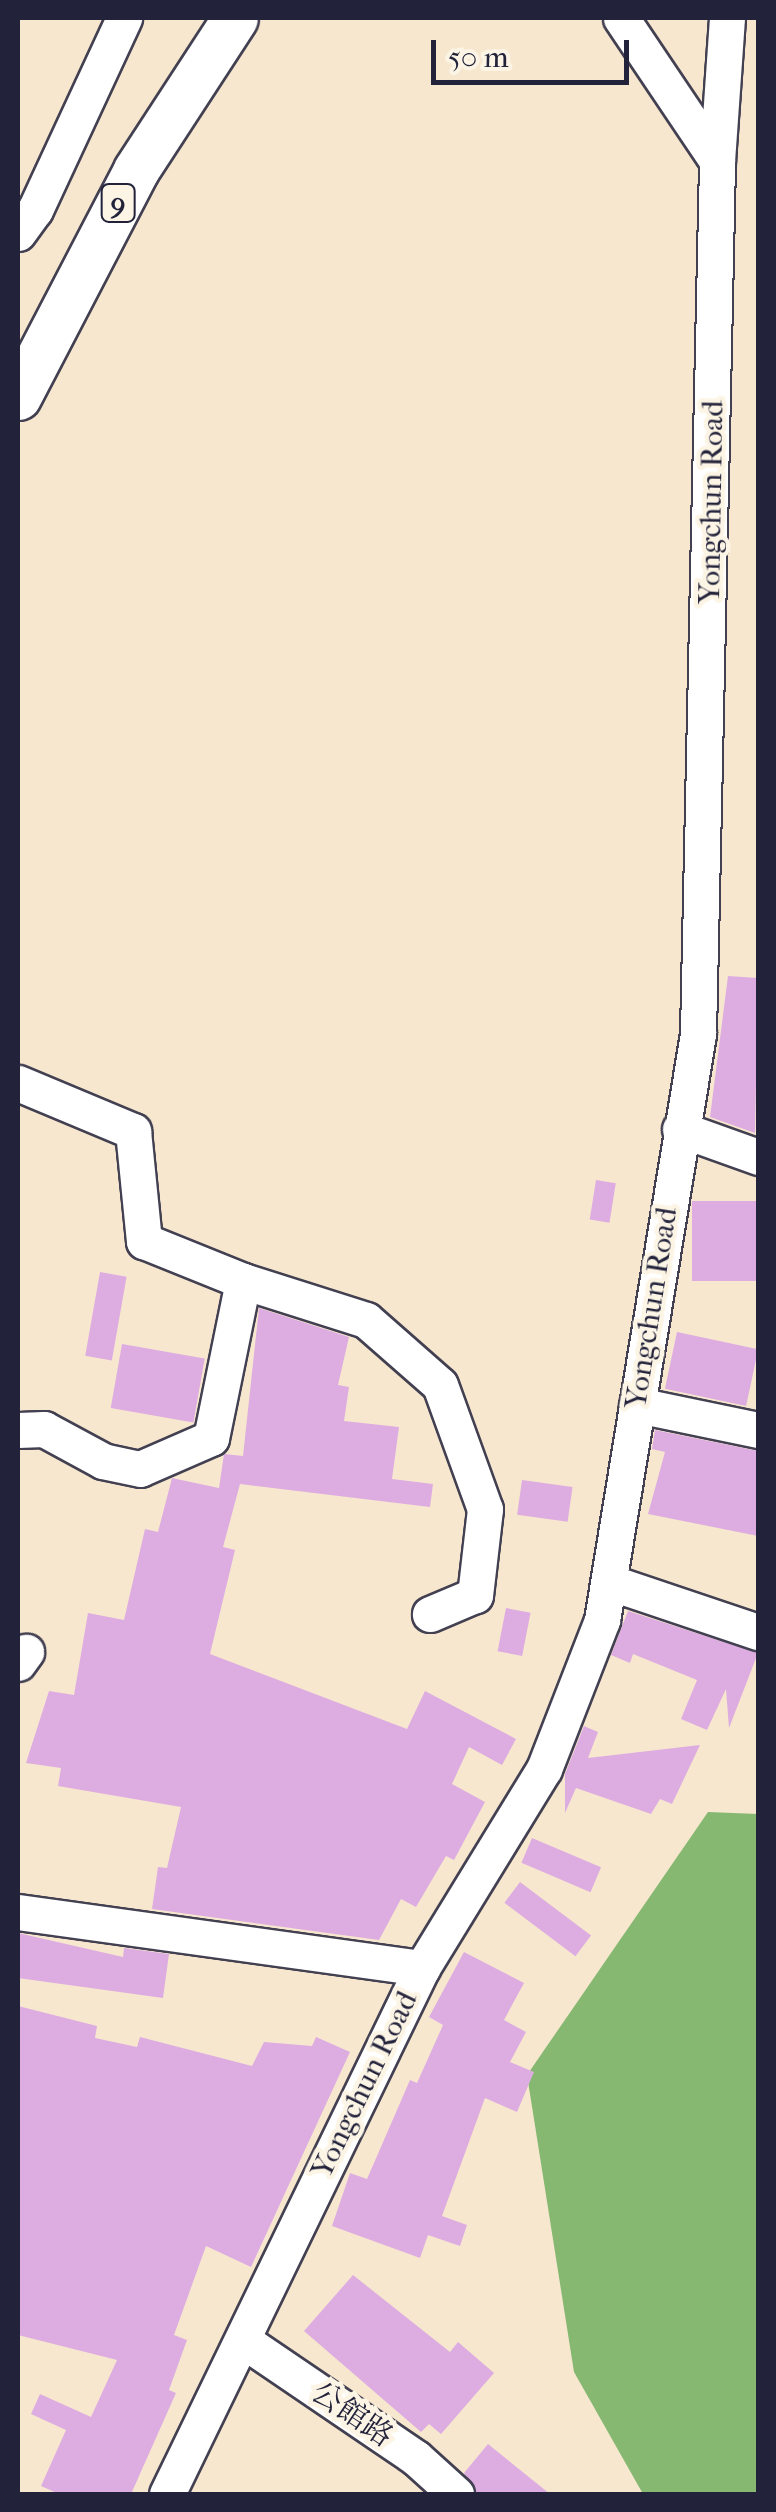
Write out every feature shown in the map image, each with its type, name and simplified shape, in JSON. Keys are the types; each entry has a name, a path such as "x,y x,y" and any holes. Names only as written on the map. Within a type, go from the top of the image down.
{"main road":[{"name":"9","path":"18,331 111,158 201,18"},
{"name":"9","path":"18,398 136,170 236,18"}],"street":[{"path":"18,233 35,210 124,18"},
{"path":"18,418 127,215 251,18"},
{"path":"620,18 718,160"},
{"name":"Yongchun Road","path":"167,2494 422,1968 544,1769 602,1620 698,1034 707,849 718,160 727,18"},
{"path":"18,1083 133,1132 144,1240 243,1280 366,1320 440,1385 485,1510 475,1595 430,1614"},
{"path":"680,1130 758,1158"},
{"path":"18,1430 44,1429 103,1461 140,1469 211,1438 243,1280"},
{"path":"637,1404 758,1430"},
{"path":"609,1582 758,1632"},
{"path":"18,1912 422,1968"},
{"name":"公館路","path":"244,2341 416,2458 456,2494"}],"green space":[{"path":"708,1812 758,1814 758,2494 643,2494 574,2372 527,2075"}],"building":[{"path":"728,976 758,978 755,1133 710,1117"},
{"path":"596,1180 616,1183 609,1223 590,1220"},
{"path":"692,1201 758,1201 758,1281 692,1281"},
{"path":"100,1272 127,1277 112,1360 85,1356"},
{"path":"259,1308 349,1337 338,1385 349,1387 344,1421 399,1427 392,1479 433,1484 430,1507 240,1484 223,1547 235,1550 210,1654 407,1729 425,1691 516,1739 502,1765 469,1747 452,1784 485,1802 454,1860 446,1856 416,1907 401,1899 379,1940 152,1909 158,1867 167,1868 181,1807 58,1786 61,1768 26,1763 49,1691 74,1695 88,1613 124,1620 145,1529 158,1532 172,1478 219,1488 224,1454 243,1456"},
{"path":"677,1332 758,1349 746,1406 665,1389"},
{"path":"122,1344 205,1359 193,1423 111,1408"},
{"path":"655,1430 758,1451 758,1536 648,1514 665,1452 652,1449"},
{"path":"522,1480 573,1487 568,1522 517,1515"},
{"path":"506,1608 531,1613 522,1656 498,1651"},
{"path":"628,1611 758,1653 729,1728 726,1689 707,1730 681,1719 697,1680 633,1654 630,1663 611,1655"},
{"path":"584,1726 598,1732 588,1758 700,1745 672,1804 660,1799 651,1814 576,1788 565,1813 565,1774"},
{"path":"532,1838 601,1867 590,1892 521,1863"},
{"path":"520,1882 591,1936 575,1956 504,1903"},
{"path":"18,1933 123,1957 124,1948 169,1954 163,1998 18,1978"},
{"path":"464,1952 524,1983 504,2020 526,2032 510,2062 534,2072 517,2112 485,2098 442,2216 467,2225 460,2246 428,2235 420,2258 332,2226 350,2173 367,2179 410,2080 417,2083 443,2025 429,2017"},
{"path":"18,2006 97,2026 95,2038 137,2047 140,2037 252,2066 264,2042 312,2046 316,2037 350,2052 251,2267 206,2246 174,2335 187,2340 169,2390 176,2393 131,2494 59,2494 41,2486 66,2430 31,2414 40,2394 91,2417 117,2360 18,2335"},
{"path":"353,2275 450,2352 458,2342 494,2373 441,2434 429,2424 421,2432 304,2331"},
{"path":"488,2444 550,2494 477,2494 464,2473"}]}
